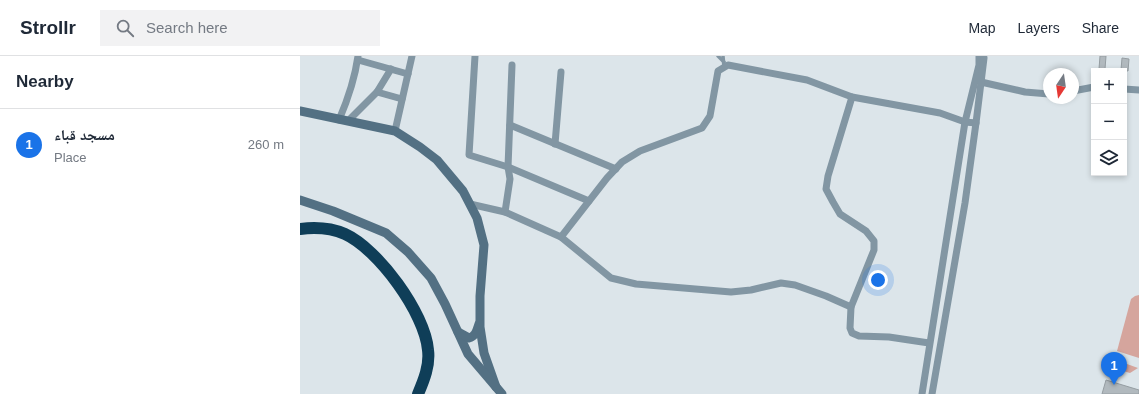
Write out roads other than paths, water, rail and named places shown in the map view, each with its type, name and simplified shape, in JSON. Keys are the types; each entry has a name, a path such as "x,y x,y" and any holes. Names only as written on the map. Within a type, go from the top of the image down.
{"highway":[{"path":"300,229 327,228 345,234 370,251 398,282 423,327 428,350 426,369 418,394"}],"main road":[{"path":"300,112 395,131 437,160 463,191 477,218 484,245 480,296 480,323 484,353 499,390"},
{"path":"300,200 333,211 386,233 408,252 431,278 445,304 468,354 499,390"},
{"path":"458,332 469,338 472,337 477,331 480,323"}],"street":[{"path":"395,131 412,56"},
{"path":"475,56 469,155 508,167 589,201"},
{"path":"922,394 965,122 979,65 979,56"},
{"path":"932,394 976,123 984,56"},
{"path":"343,120 358,58 408,74"},
{"path":"505,212 510,179 508,167 512,65"},
{"path":"561,237 622,162 640,151 702,128 710,116 718,71 724,65 807,80 852,97 940,113 965,122 976,123"},
{"path":"343,120 377,92 391,69"},
{"path":"555,144 561,72"},
{"path":"981,82 1043,95"},
{"path":"1079,90 1091,88"},
{"path":"1127,89 1139,90"},
{"path":"377,92 402,100"},
{"path":"852,97 828,176 826,189 840,214 866,231 874,241 874,250 858,294 851,306 850,328 852,333 858,336 929,343"},
{"path":"510,125 616,169"},
{"path":"470,204 505,212 561,237 611,278 621,281 636,284 731,292 751,290 781,283 795,285 851,306"},
{"path":"945,244 957,246"},
{"path":"925,372 936,373"}],"lane":[{"path":"718,56 724,65"},
{"path":"724,56 724,65"}],"place":[{"name":"مسجد قباء","path":"1114,385"}]}
